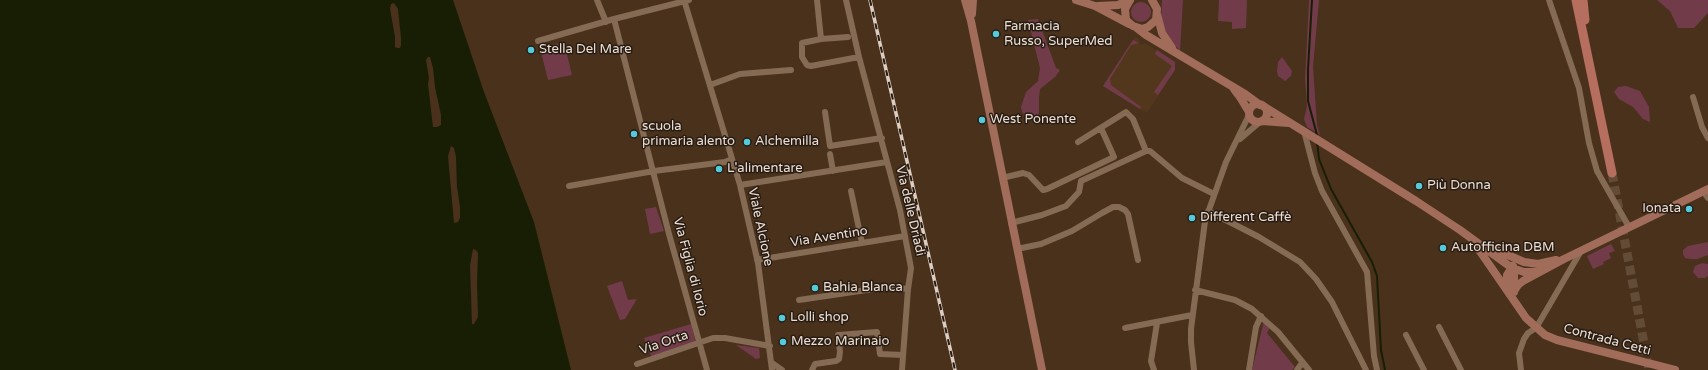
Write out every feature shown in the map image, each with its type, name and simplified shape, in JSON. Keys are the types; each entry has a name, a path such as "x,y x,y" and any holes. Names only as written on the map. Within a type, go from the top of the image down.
{"highway":[{"path":"1570,0 1575,21 1583,33"},
{"path":"1576,0 1612,173"},
{"path":"1583,0 1586,18 1583,33"}],"main road":[{"path":"966,0 1042,370"},
{"path":"971,21 973,0"},
{"path":"1076,0 1095,6 1133,26 1229,84 1412,198 1512,268 1524,272 1539,272"},
{"path":"1095,6 1114,6 1130,0"},
{"path":"1130,0 1125,9 1126,20 1133,26 1142,29 1152,24 1157,12 1157,0"},
{"path":"1152,0 1157,12 1162,33 1178,54"},
{"path":"1229,84 1240,97 1254,121 1291,123"},
{"path":"1249,113 1254,105 1261,105"},
{"path":"1261,105 1266,114 1261,121"},
{"path":"1524,262 1517,264 1512,268 1506,277 1510,291 1539,272 1564,259 1629,227 1706,193"},
{"path":"1471,238 1504,255 1524,262 1538,264 1564,259"},
{"name":"Contrada Cetti","path":"1471,238 1510,291 1518,306 1536,328 1551,338 1675,370"},
{"path":"1504,255 1512,268"}],"street":[{"path":"597,0 605,22"},
{"path":"538,41 686,0"},
{"name":"Viale Alcione","path":"686,0 740,185 757,260 770,346 772,370"},
{"path":"817,0 821,39"},
{"name":"Via delle Driadi","path":"846,0 859,57 882,138 912,268 908,289 902,370"},
{"path":"1549,0 1579,88 1589,143 1597,171 1629,227"},
{"name":"Via Figlia di Iorio","path":"614,19 669,234 707,370"},
{"path":"848,38 821,39 802,43 802,57 807,65 811,66 859,57"},
{"path":"710,85 740,74 791,70"},
{"path":"1693,97 1702,127 1708,138"},
{"path":"825,112 830,146 882,138"},
{"path":"1078,142 1126,112 1133,118 1146,151"},
{"path":"1194,370 1191,342 1192,315 1208,211 1226,162 1249,113"},
{"path":"1237,141 1261,121"},
{"path":"1002,178 1024,173 1029,175 1043,190 1047,190 1114,156 1101,128"},
{"path":"1307,133 1315,173 1322,191 1367,272 1374,356 1377,370"},
{"path":"1011,223 1042,216 1066,206 1079,192 1081,181 1146,151 1150,151 1182,178 1214,194"},
{"path":"830,154 833,171"},
{"path":"569,186 654,171 725,162 732,159"},
{"path":"740,185 887,162"},
{"path":"851,191 862,243"},
{"path":"1017,249 1041,244 1072,231 1102,213 1119,206 1128,214 1138,260"},
{"path":"1208,211 1259,237 1300,262 1316,279 1332,302 1366,370"},
{"name":"Via Aventino","path":"757,260 905,236"},
{"path":"1522,370 1519,353 1521,344 1528,332 1536,328 1581,251"},
{"path":"799,300 887,287 908,289"},
{"path":"1195,290 1236,300 1252,309 1278,332 1309,370"},
{"path":"1125,328 1192,315"},
{"path":"1249,370 1256,327 1261,316"},
{"path":"1154,370 1151,361 1157,323"},
{"path":"1439,328 1461,370"},
{"path":"812,370 815,364 836,361 839,359 840,352 838,335 877,332 880,354 903,354"},
{"path":"1406,334 1424,370"},
{"name":"Via Orta","path":"637,364 673,353 713,338 725,338 770,346"},
{"path":"772,363 782,370"},
{"path":"1297,370 1302,363"}],"shaded area":[{"path":"0,0 453,0 484,92 534,222 571,370 0,370"},
{"path":"1162,0 1183,0 1180,51 1172,42 1161,20"},
{"path":"1219,0 1247,0 1246,28 1232,29 1232,22 1218,21"},
{"path":"1309,0 1319,0 1313,67 1317,125 1320,135 1307,127 1304,119 1307,106 1305,79"},
{"path":"1657,0 1708,0 1708,13 1694,28 1678,28 1670,11"},
{"path":"1141,2 1148,5 1151,12 1148,19 1141,22 1134,19 1131,12 1134,5"},
{"path":"1038,19 1056,68 1060,70 1055,77 1040,89 1039,113 1036,118 1033,119 1027,118 1022,112 1021,107 1026,92 1038,81 1040,68 1028,20"},
{"path":"1135,37 1139,39 1139,43 1142,45 1145,43 1175,62 1175,70 1147,113 1103,86"},
{"path":"1133,40 1139,43 1131,45 1110,79 1111,85 1141,107 1140,109 1103,86"},
{"path":"564,42 572,75 548,80 540,48"},
{"path":"1157,50 1175,62 1175,70 1158,95 1154,92 1172,66 1155,54"},
{"path":"1282,57 1292,71 1291,76 1285,81 1278,76 1277,71 1278,62"},
{"path":"1626,86 1640,91 1649,107 1650,122 1643,119 1633,107 1619,99 1614,92 1618,87"},
{"path":"656,207 664,231 650,234 645,209"},
{"path":"1708,242 1708,255 1697,259 1685,258 1683,250 1688,246"},
{"path":"1611,244 1615,251 1609,253 1611,258 1603,262 1604,264 1593,269 1587,256"},
{"path":"1702,263 1708,264 1708,276 1705,278 1698,278 1693,272 1695,266"},
{"path":"622,281 628,300 637,299 625,319 620,320 607,286"},
{"path":"1264,321 1270,327 1267,333 1295,367 1292,370 1252,370"},
{"path":"691,324 696,344 652,358 644,338"},
{"path":"736,345 759,348 760,358 756,359"}],"pier":[{"path":"394,3 398,9 401,38 400,48 395,47 395,37 390,9 391,4"},
{"path":"430,57 433,68 435,87 441,115 441,125 437,127 433,127 426,60"},
{"path":"451,146 454,148 456,157 457,187 460,207 460,218 458,222 454,223 448,156"},
{"path":"473,249 478,253 478,317 474,324 472,324 470,265"}],"waterway":[{"path":"1312,0 1308,69 1308,101 1317,135"},
{"path":"1317,142 1319,159 1331,189 1372,262 1377,276 1381,350 1385,370"}],"tunnel":[{"path":"1612,173 1649,370"}],"railway":[{"path":"870,0 955,370"}],"place":[{"name":"Farmacia Russo, SuperMed","path":"996,34"},
{"name":"Stella Del Mare","path":"531,50"},
{"name":"West Ponente","path":"982,120"},
{"name":"scuola primaria alento","path":"634,134"},
{"name":"Alchemilla","path":"747,142"},
{"name":"L'alimentare","path":"719,169"},
{"name":"Più Donna","path":"1419,186"},
{"name":"Ionata","path":"1689,209"},
{"name":"Different Caffè","path":"1192,218"},
{"name":"Autofficina DBM","path":"1443,248"},
{"name":"Bahia Blanca","path":"815,288"},
{"name":"Lolli shop","path":"782,318"},
{"name":"Mezzo Marinaio","path":"783,342"}]}
